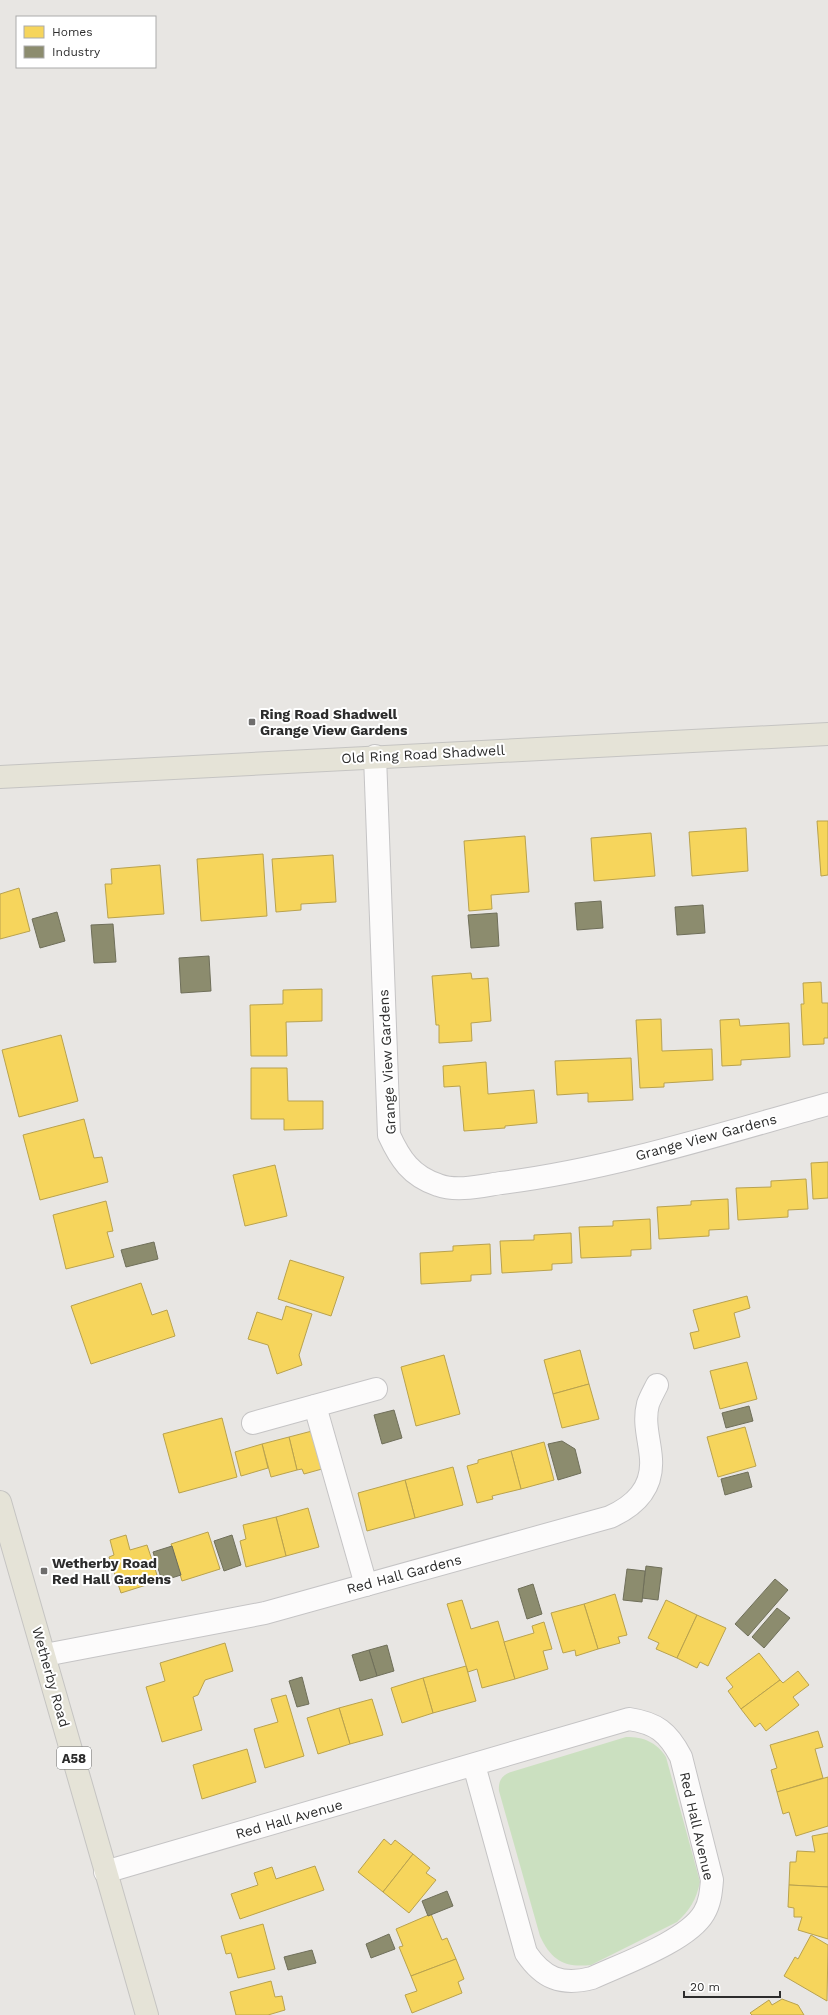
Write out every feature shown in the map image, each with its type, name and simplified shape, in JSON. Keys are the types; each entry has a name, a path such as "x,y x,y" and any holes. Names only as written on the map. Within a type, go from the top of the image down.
{"main road":[{"name":"Old Ring Road Shadwell","path":"6,774 828,734"},
{"name":"Wetherby Road","path":"0,1502 46,1655 105,1872 148,2015"}],"street":[{"name":"Grange View Gardens","path":"375,756 389,1135 399,1158 416,1175 439,1186 463,1188 524,1180 640,1156 828,1104"},
{"name":"Red Hall Gardens","path":"46,1655 265,1613 610,1517 627,1509 641,1496 649,1479 651,1461 646,1427 648,1404 657,1385"},
{"path":"253,1422 376,1389"},
{"path":"315,1406 366,1585"},
{"name":"Red Hall Avenue","path":"105,1872 629,1719 646,1722 661,1730 673,1742 681,1757 712,1880 711,1897 705,1912 695,1926 682,1936 592,1978 577,1982 561,1980 547,1975 535,1966 526,1953 474,1765"}],"green space":[{"path":"626,1737 649,1741 654,1744 666,1757 700,1882 692,1904 677,1922 591,1965 573,1965 560,1961 554,1957 540,1936 499,1791 499,1784 505,1775 511,1772"}],"building: Homes":[{"path":"817,821 828,821 828,875 821,876"},
{"path":"746,828 748,871 692,876 689,832"},
{"path":"651,833 655,876 594,881 591,838"},
{"path":"525,836 529,892 491,895 492,909 469,911 464,841"},
{"path":"263,854 267,916 201,921 197,859"},
{"path":"333,855 336,902 301,904 301,910 276,912 272,859"},
{"path":"160,865 164,914 108,918 105,884 112,884 111,869"},
{"path":"19,888 30,931 0,939 0,894"},
{"path":"471,973 472,979 488,978 491,1021 471,1023 472,1041 439,1043 439,1025 436,1025 432,976"},
{"path":"821,982 822,1003 828,1003 828,1038 824,1038 824,1044 803,1045 801,1004 804,1004 803,983"},
{"path":"322,989 322,1021 286,1022 287,1056 251,1056 250,1005 283,1004 283,990"},
{"path":"661,1019 662,1051 712,1049 713,1080 664,1083 664,1087 640,1088 636,1020"},
{"path":"739,1019 740,1026 789,1023 790,1057 741,1060 741,1065 722,1066 720,1020"},
{"path":"61,1035 78,1101 19,1117 2,1050"},
{"path":"631,1058 633,1100 588,1102 588,1093 557,1095 555,1061"},
{"path":"486,1062 488,1094 534,1090 537,1123 505,1126 505,1128 464,1131 460,1086 444,1087 443,1066"},
{"path":"251,1068 287,1068 288,1101 323,1101 323,1129 284,1130 284,1119 251,1119"},
{"path":"84,1119 94,1158 102,1157 108,1182 40,1200 23,1135"},
{"path":"828,1162 828,1198 813,1199 811,1163"},
{"path":"275,1165 287,1216 245,1226 233,1175"},
{"path":"806,1179 808,1209 788,1210 788,1217 738,1220 736,1188 771,1187 771,1181"},
{"path":"728,1199 729,1229 709,1230 709,1236 659,1239 657,1207 691,1205 691,1201"},
{"path":"106,1201 113,1231 107,1232 114,1257 66,1269 53,1215"},
{"path":"650,1219 651,1249 631,1250 631,1256 581,1258 579,1227 613,1226 613,1221"},
{"path":"571,1233 572,1263 552,1264 552,1270 502,1273 500,1241 534,1240 534,1235"},
{"path":"490,1244 491,1274 471,1275 471,1281 421,1284 420,1253 453,1251 453,1246"},
{"path":"290,1260 344,1277 331,1316 278,1299"},
{"path":"141,1283 152,1315 167,1310 175,1336 91,1364 71,1306"},
{"path":"747,1296 750,1308 734,1313 740,1337 694,1349 690,1333 699,1331 693,1310"},
{"path":"286,1306 312,1314 299,1355 302,1365 277,1374 268,1345 248,1339 257,1312 282,1320"},
{"path":"580,1350 589,1384 553,1394 544,1360"},
{"path":"444,1355 460,1414 416,1426 401,1367"},
{"path":"747,1362 757,1399 720,1409 710,1371"},
{"path":"589,1384 599,1419 562,1428 553,1394"},
{"path":"222,1418 237,1477 179,1493 163,1434"},
{"path":"745,1427 756,1466 718,1477 707,1437"},
{"path":"312,1431 322,1469 304,1474 302,1469 297,1470 289,1437"},
{"path":"289,1437 297,1470 271,1477 262,1444"},
{"path":"544,1442 554,1480 521,1489 511,1451"},
{"path":"262,1444 268,1468 241,1476 235,1452"},
{"path":"511,1451 521,1489 492,1496 493,1499 477,1503 467,1466 478,1463 478,1460"},
{"path":"453,1467 463,1505 415,1518 405,1480"},
{"path":"405,1480 415,1518 367,1531 358,1493"},
{"path":"308,1508 319,1547 286,1556 276,1517"},
{"path":"276,1517 286,1556 246,1567 240,1541 246,1539 243,1525"},
{"path":"208,1532 220,1569 182,1581 171,1544"},
{"path":"126,1535 130,1550 147,1545 159,1581 121,1593 109,1557 114,1555 110,1540"},
{"path":"615,1594 627,1635 618,1637 620,1643 598,1649 584,1604"},
{"path":"462,1600 471,1629 498,1621 515,1679 482,1688 477,1669 468,1672 447,1604"},
{"path":"666,1600 697,1615 677,1658 656,1649 659,1643 648,1638"},
{"path":"584,1604 598,1649 576,1656 575,1650 563,1653 551,1613"},
{"path":"697,1615 726,1628 708,1666 700,1662 697,1668 677,1658"},
{"path":"544,1622 552,1649 543,1651 548,1669 515,1679 504,1642 534,1633 532,1626"},
{"path":"225,1643 233,1671 205,1680 198,1695 193,1697 202,1730 162,1742 146,1687 165,1681 160,1663"},
{"path":"759,1653 780,1680 741,1709 728,1691 733,1687 726,1678"},
{"path":"466,1666 476,1701 433,1713 423,1678"},
{"path":"798,1671 809,1685 793,1697 799,1705 766,1731 760,1723 755,1727 741,1709 780,1680 783,1683"},
{"path":"423,1678 433,1713 402,1723 391,1688"},
{"path":"286,1695 304,1756 265,1768 254,1729 278,1722 271,1699"},
{"path":"372,1699 383,1735 350,1744 339,1708"},
{"path":"339,1708 350,1744 318,1754 307,1718"},
{"path":"818,1731 823,1747 815,1749 823,1778 777,1792 771,1770 777,1768 770,1745"},
{"path":"247,1749 256,1782 202,1799 193,1765"},
{"path":"828,1777 828,1826 796,1836 789,1812 783,1814 777,1792"},
{"path":"828,1833 828,1887 789,1885 790,1862 796,1862 797,1851 815,1852 812,1836"},
{"path":"384,1839 391,1845 395,1840 413,1854 383,1892 358,1872"},
{"path":"413,1854 430,1868 426,1873 436,1880 409,1913 383,1892"},
{"path":"315,1866 324,1890 240,1919 231,1894 258,1885 254,1873 272,1867 276,1879"},
{"path":"789,1885 828,1887 828,1939 798,1930 802,1917 794,1917 794,1908 788,1907"},
{"path":"431,1914 442,1940 447,1938 456,1959 411,1976 399,1947 403,1946 396,1929"},
{"path":"263,1924 275,1969 238,1978 231,1953 226,1954 221,1936"},
{"path":"811,1935 828,1945 827,2001 784,1976 795,1957 798,1959"},
{"path":"456,1959 464,1979 458,1982 462,1993 412,2013 405,1995 417,1991 411,1976"},
{"path":"271,1981 275,1997 282,1996 285,2010 268,2015 236,2015 230,1992"},
{"path":"782,1999 798,2005 804,2015 752,2015 750,2013 769,2000 772,2005"}],"building: Industry":[{"path":"601,901 603,928 577,930 575,903"},
{"path":"703,905 705,933 677,935 675,907"},
{"path":"57,912 65,941 40,948 32,919"},
{"path":"497,913 499,946 471,948 468,915"},
{"path":"113,924 116,962 94,963 91,925"},
{"path":"209,956 211,991 181,993 179,958"},
{"path":"154,1242 158,1259 126,1267 121,1250"},
{"path":"749,1406 753,1421 726,1428 722,1413"},
{"path":"394,1410 402,1438 382,1444 374,1415"},
{"path":"562,1441 575,1449 581,1473 558,1480 548,1444"},
{"path":"748,1472 752,1487 725,1495 721,1479"},
{"path":"232,1535 241,1565 224,1571 214,1541"},
{"path":"172,1546 181,1575 162,1581 153,1552"},
{"path":"646,1566 662,1568 658,1600 642,1598"},
{"path":"627,1569 645,1571 642,1602 623,1600"},
{"path":"775,1579 788,1590 748,1636 735,1624"},
{"path":"533,1584 542,1614 527,1619 518,1589"},
{"path":"777,1608 790,1618 764,1648 752,1637"},
{"path":"387,1645 394,1671 377,1676 369,1650"},
{"path":"369,1650 377,1676 360,1681 352,1655"},
{"path":"302,1677 309,1704 297,1707 289,1681"},
{"path":"447,1891 453,1906 428,1916 422,1901"},
{"path":"389,1934 395,1949 371,1958 366,1944"},
{"path":"312,1950 316,1963 288,1970 284,1957"}],"place":[{"name":"Ring Road Shadwell Grange View Gardens","path":"252,722"},
{"name":"Wetherby Road Red Hall Gardens","path":"44,1571"}]}
